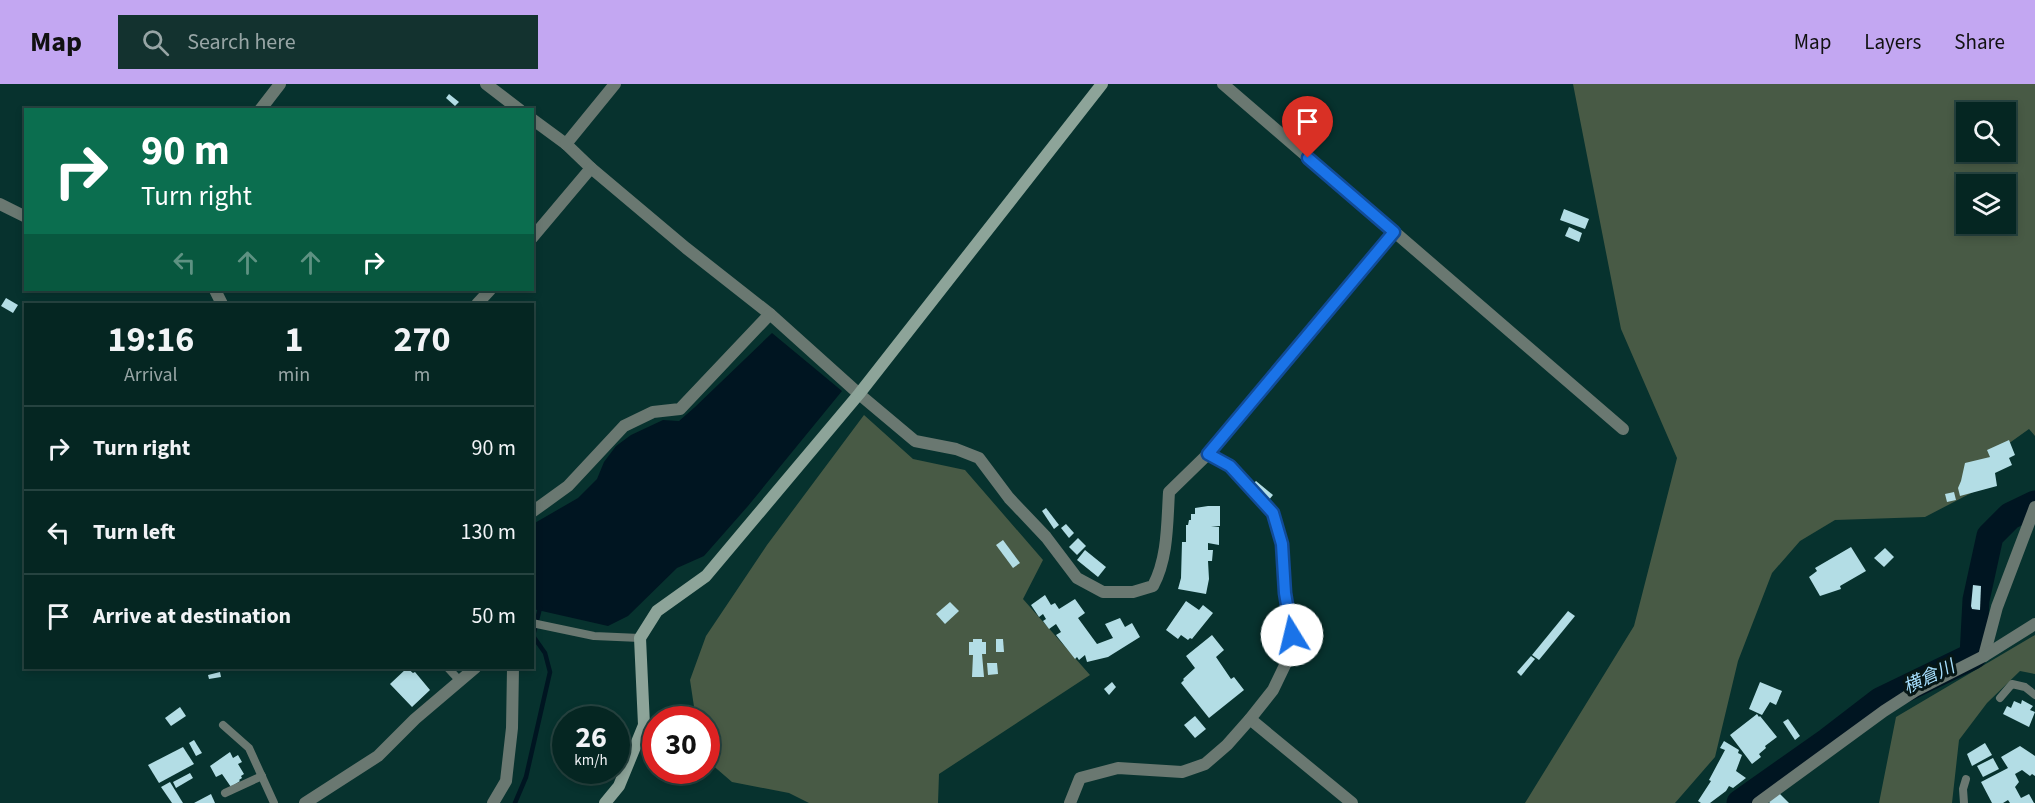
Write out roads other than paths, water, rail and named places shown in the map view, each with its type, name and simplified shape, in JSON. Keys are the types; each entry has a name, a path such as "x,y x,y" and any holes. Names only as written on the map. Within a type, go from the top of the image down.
{"street":[{"path":"262,108 280,84"},
{"path":"486,84 517,108"},
{"path":"566,144 615,84"},
{"path":"605,803 619,786 644,725 640,638 657,611 706,576 859,394 1102,84"},
{"path":"1223,84 1623,429"},
{"path":"534,120 566,144 686,248 770,314 915,441 956,449 979,458 1009,498 1047,537 1077,578 1104,592 1133,592 1153,586 1161,571 1167,531 1169,492 1208,454 1394,232"},
{"path":"534,236 591,168"},
{"path":"0,204 24,216"},
{"path":"478,303 489,291"},
{"path":"534,511 568,486 624,426 653,412 680,409 770,314"},
{"path":"1070,803 1080,778 1118,768 1182,772 1205,764 1227,746 1250,719 1273,690 1286,663 1292,635 1285,593 1282,544 1273,513 1230,466 1208,454"},
{"path":"1984,656 1997,608 2035,507"},
{"path":"1758,803 1884,711 1915,691 1984,656 2035,624"},
{"path":"305,803 378,756 415,719 474,669"},
{"path":"493,803 506,781 512,728 513,669"},
{"path":"1250,719 1352,803"}],"lane":[{"path":"536,624 594,636 640,638"},
{"path":"449,669 459,680"},
{"path":"2000,698 2012,684 2025,687 2035,694"},
{"path":"223,725 249,748 274,803"},
{"path":"225,794 262,776"},
{"path":"1964,803 1963,789 1966,779"}],"water":[{"path":"772,333 842,391 704,556 677,568 628,616 608,626 534,609 534,523 578,498 597,479 604,462 616,446 631,435 663,420 679,421"}],"waterway":[{"name":"横倉川","path":"1740,803 1880,701 1973,656 1976,600 1990,536 2010,516 2035,504"},
{"path":"534,632 540,608"},
{"path":"515,803 526,777 550,672 545,653 534,637"}]}
